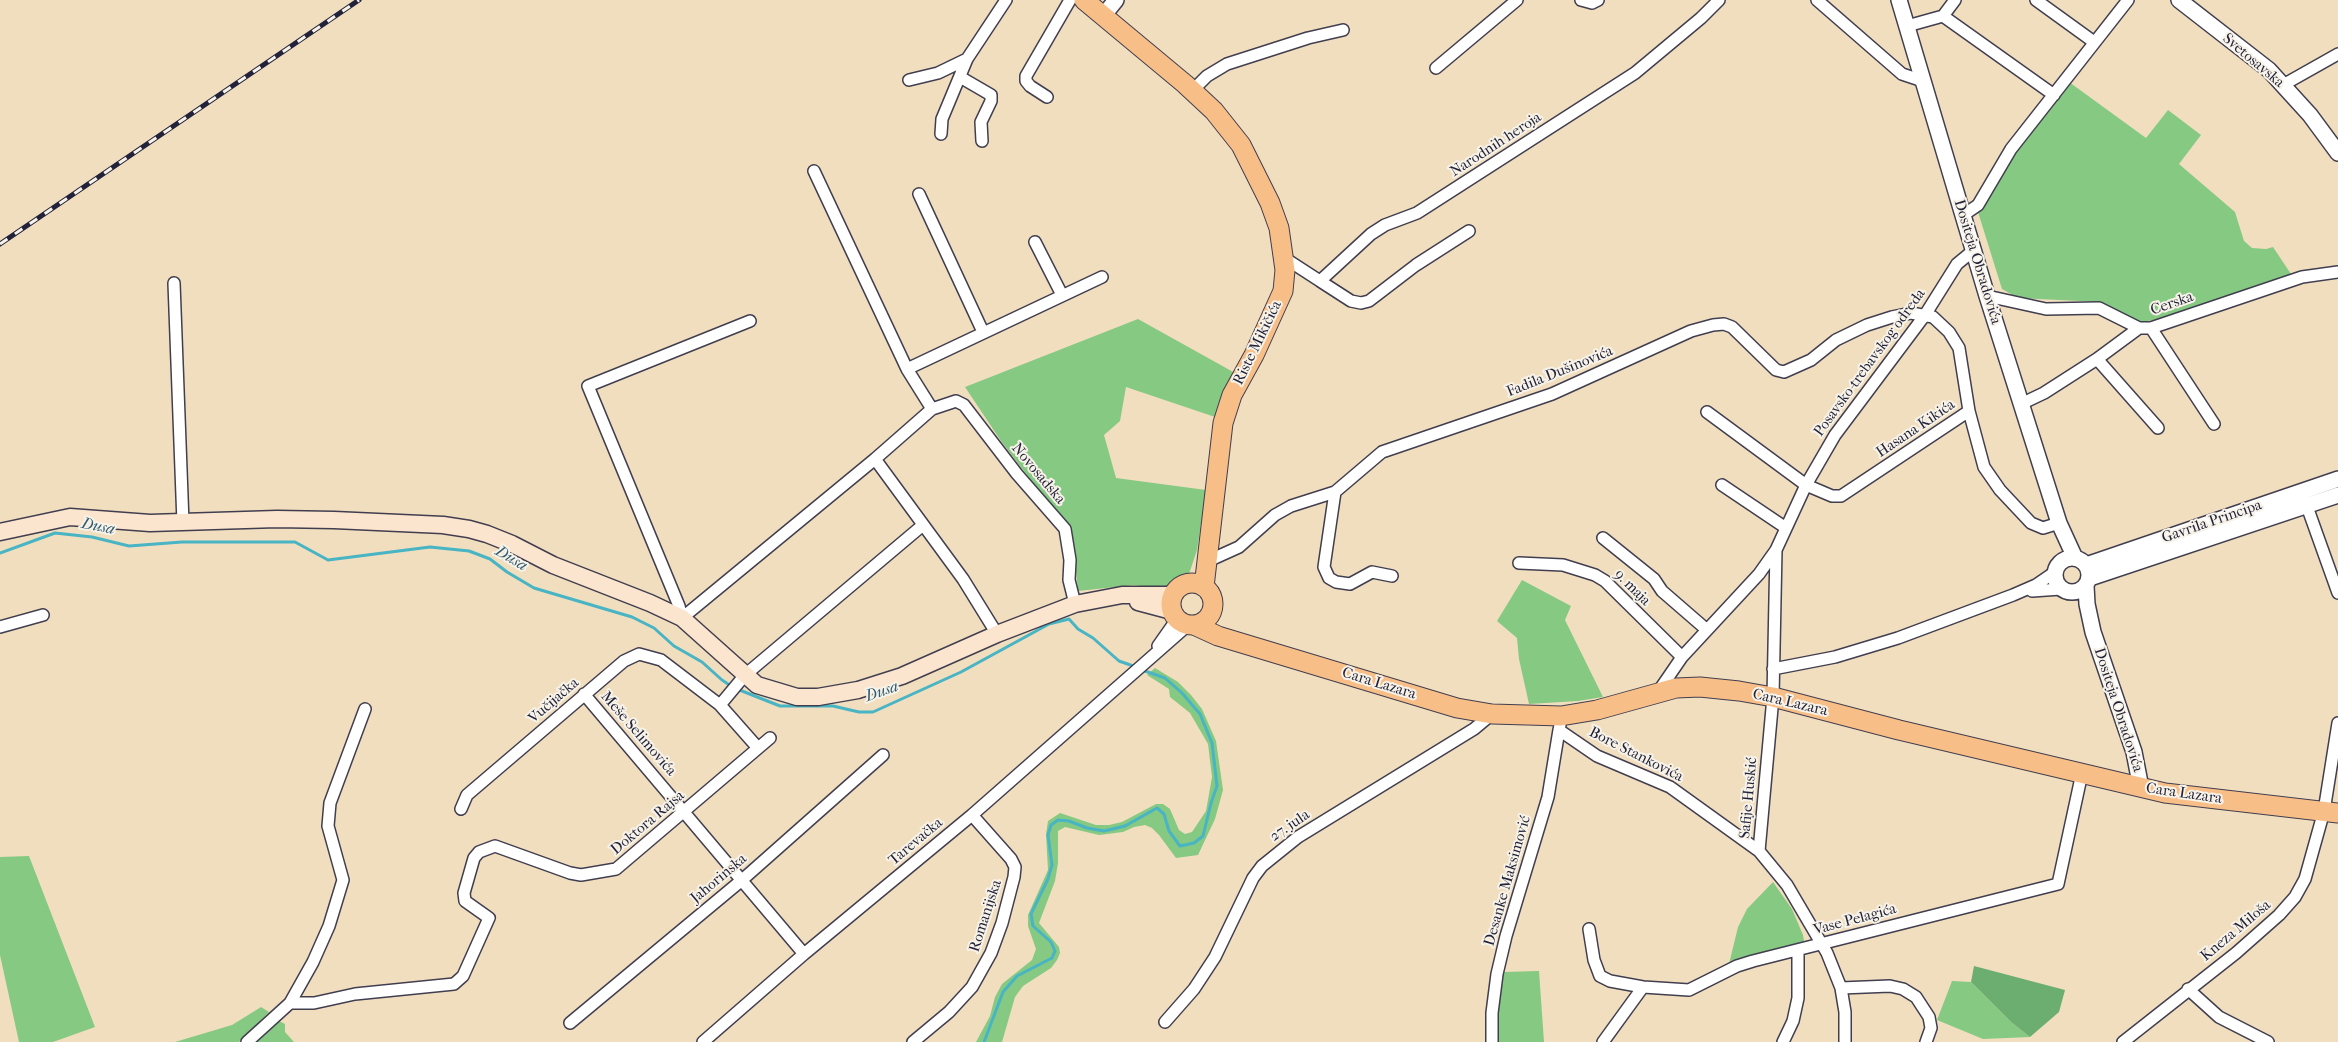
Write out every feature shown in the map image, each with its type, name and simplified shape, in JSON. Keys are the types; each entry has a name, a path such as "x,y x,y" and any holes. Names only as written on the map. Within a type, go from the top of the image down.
{"main road":[{"name":"Riste Mikičića","path":"1084,0 1192,90 1214,111 1241,145 1270,203 1279,228 1285,270 1283,291 1254,355 1232,395 1223,423 1208,561 1185,607"},
{"path":"0,532 70,517 118,522 183,523 277,519 334,520 443,525 468,529 495,537 553,565 650,603 682,618 743,678 757,685 797,696 818,697 858,690 902,676 997,634 1075,604 1122,595 1185,607 1205,621 1212,612 1213,598 1185,607"},
{"name":"Riste Mikičića","path":"1185,607 1213,522"},
{"name":"Cara Lazara","path":"1185,607 1218,636 1246,642 1457,708 1560,723 1597,710 1676,688 1700,687 1739,691 1773,697 2164,793 2331,812"},
{"name":"Cara Lazara","path":"1212,612 1216,622 1222,628 1246,642"}],"street":[{"path":"940,134 942,119 967,59 1006,0"},
{"path":"1047,98 1030,86 1026,81 1026,76 1070,0"},
{"path":"1103,16 1116,0"},
{"path":"1436,68 1517,0"},
{"path":"1581,0 1592,3 1598,0"},
{"name":"Narodnih heroja","path":"1320,281 1371,234 1385,225 1418,213 1635,73 1701,18 1719,0"},
{"path":"1817,0 1902,74 1923,81"},
{"name":"Dositeja Obradovića","path":"1899,0 1962,216 2059,522 2087,604 2093,632 2134,752 2141,788"},
{"path":"1907,26 1943,16 1956,0"},
{"path":"2036,0 2094,42"},
{"path":"1962,216 1978,206 2011,148 2128,0"},
{"name":"Svetosavska","path":"2179,0 2269,70 2310,115 2338,153"},
{"path":"1943,16 2054,95"},
{"path":"1192,90 1207,76 1227,64 1308,38 1343,30"},
{"path":"2283,85 2338,54"},
{"path":"910,80 938,73 967,59"},
{"path":"960,77 991,95 991,101 980,122 982,142"},
{"path":"814,172 906,369 932,409"},
{"path":"919,194 983,332"},
{"path":"1283,257 1351,301 1361,303 1369,301 1416,265 1469,231"},
{"path":"1035,242 1062,295"},
{"name":"Posavsko-trebavskog odreda","path":"1658,692 1682,657 1759,574 1776,550 1806,485 1834,435 1925,315 1957,264 1974,250"},
{"name":"Cerska","path":"1987,296 2046,309 2099,308 2139,328 2151,328 2302,277 2338,272"},
{"path":"906,369 1102,277"},
{"path":"174,282 183,523"},
{"name":"Hasana Kikića","path":"1806,485 1832,496 1842,496 1969,411 1959,348 1949,332 1933,318 1925,315"},
{"name":"Fadila Dušinovića","path":"1208,561 1239,548 1275,515 1291,506 1335,492 1382,452 1552,394 1691,331 1713,325 1724,324 1732,327 1776,370 1784,372 1811,360 1836,340 1868,325 1892,316 1925,315"},
{"path":"682,618 679,606 588,386 750,321"},
{"path":"2022,404 2044,393 2097,359 2139,328"},
{"path":"2151,328 2214,424"},
{"path":"2097,359 2158,428"},
{"name":"Novosadska","path":"682,618 876,458 932,409 956,400 964,405 1017,474 1065,529 1070,560 1069,580 1075,604"},
{"path":"1969,411 1984,467 2000,490 2031,523 2043,528 2059,522"},
{"path":"1707,412 1806,485"},
{"path":"876,458 922,525 964,579 997,634"},
{"name":"Gavrila Principa","path":"1773,669 1853,652 1898,638 2076,570 2304,498 2338,479"},
{"path":"1722,485 1786,528"},
{"path":"1335,492 1324,567 1329,578 1336,582 1350,584 1372,572 1392,576"},
{"name":"Gavrila Principa","path":"2304,498 2338,495"},
{"path":"2304,498 2338,593"},
{"path":"758,748 722,702 743,678 922,525"},
{"path":"1603,538 1654,579 1662,591 1707,630"},
{"name":"Safije Huskić","path":"1776,550 1773,697 1759,851 1786,885 1827,953 1841,988 1845,1012 1846,1042"},
{"name":"9. maja","path":"1519,563 1563,565 1595,575 1605,581 1682,657"},
{"path":"2065,591 2079,591 2076,570"},
{"name":"Dositeja Obradovića","path":"2076,570 2056,582 2065,591 2093,632"},
{"name":"Gavrila Principa","path":"2013,595 2048,588 2065,591"},
{"name":"Tarevačka","path":"703,1042 804,954 972,815 1138,667 1167,636 1185,607"},
{"path":"0,627 43,615"},
{"name":"Vučijačka","path":"461,809 467,795 624,660 639,654 662,660 680,675 722,702"},
{"name":"Meše Selimovića","path":"584,694 685,811 804,954"},
{"path":"246,1042 290,1003 322,943 341,892 343,880 328,826 330,802 365,709"},
{"name":"27. jula","path":"1165,1022 1194,989 1214,957 1253,878 1262,866 1298,837 1474,729 1492,714"},
{"name":"Bore Stankovića","path":"1560,723 1597,756 1670,787 1759,851"},
{"name":"Desanke Maksimović","path":"1492,1042 1492,1013 1497,974 1506,936 1548,797 1560,723"},
{"name":"Kneza Miloša","path":"2123,1042 2262,931 2294,897 2308,871 2331,812 2338,723"},
{"name":"Doktora Rajsa","path":"290,1003 314,1004 355,994 454,984 463,976 489,918 466,902 464,893 474,858 479,852 495,846 570,873 581,875 616,869 770,738"},
{"name":"Jahorinska","path":"570,1023 742,880 883,755"},
{"name":"Vase Pelagića","path":"1588,929 1594,960 1600,976 1610,981 1643,987 1690,990 1737,966 2058,884 2082,773"},
{"name":"Romanijska","path":"913,1042 949,1012 972,987 991,953 1014,877 1015,867 1011,859 972,815"},
{"path":"1783,1042 1793,1021 1798,998 1798,951"},
{"path":"1841,988 1890,986 1903,989 1916,997 1929,1017 1930,1028 1926,1042"},
{"path":"1603,1042 1643,987"},
{"path":"2188,989 2219,1017 2268,1042"}],"green space":[{"path":"2069,82 2146,138 2168,110 2201,135 2179,164 2235,212 2244,241 2252,248 2266,249 2273,247 2291,274 2160,319 2141,322 2101,302 2018,298 2002,289 1978,212 2010,154"},
{"path":"1138,319 1235,373 1215,417 1126,387 1120,421 1104,435 1116,478 1206,490 1197,550 1189,574 1167,590 1134,585 1078,591 1072,534 1001,441 965,387"},
{"path":"1522,580 1571,606 1565,620 1603,697 1578,701 1529,704 1519,659 1517,638 1497,621"},
{"path":"1155,668 1178,682 1191,695 1202,709 1216,741 1223,790 1215,819 1198,855 1176,858 1159,835 1152,828 1145,825 1123,832 1099,835 1065,827 1058,831 1058,863 1055,881 1039,923 1059,947 1060,953 1051,968 1023,986 1015,997 1002,1042 976,1042 990,1016 995,997 1002,984 1032,960 1036,949 1028,926 1028,915 1048,870 1046,834 1048,821 1060,813 1096,825 1109,825 1122,822 1156,804 1163,804 1170,809 1179,830 1185,834 1192,832 1206,811 1212,777 1208,744 1190,713 1170,697 1169,689 1147,675"},
{"path":"29,856 95,1027 53,1042 19,1042 0,955 0,857"},
{"path":"1773,882 1792,909 1804,941 1802,944 1729,964 1738,927 1747,909"},
{"path":"1974,966 2065,990 2059,1012 2030,1037 2011,1022 1971,982"},
{"path":"1539,971 1544,1042 1497,1042 1498,1006 1503,972"},
{"path":"1952,981 1971,982 2011,1022 2030,1037 1983,1039 1937,1020"},
{"path":"261,1007 269,1012 239,1042 175,1042 232,1025"},
{"path":"277,1020 285,1024 285,1032 294,1042 254,1042"}],"waterway":[{"name":"Dusa","path":"0,553 55,533 92,537 129,546 182,542 295,542 328,560 430,547 469,551 490,559 534,588 632,617 654,628 674,646 702,662 731,686"},
{"name":"Dusa","path":"737,689 780,706 833,706 859,712 873,712 961,672 1049,624 1069,619 1078,629 1093,638 1119,661 1136,667"},
{"name":"Dusa","path":"984,1042 1003,992 1017,976 1052,958 1055,951 1051,942 1033,926 1031,914 1048,879 1052,865 1048,835 1051,825 1058,820 1069,821 1087,828 1104,831 1125,826 1157,808 1164,814 1169,831 1180,846 1194,843 1203,836 1217,786 1212,743 1200,714 1182,693 1165,678 1142,670"}],"railway":[{"path":"0,244 359,0"}]}
